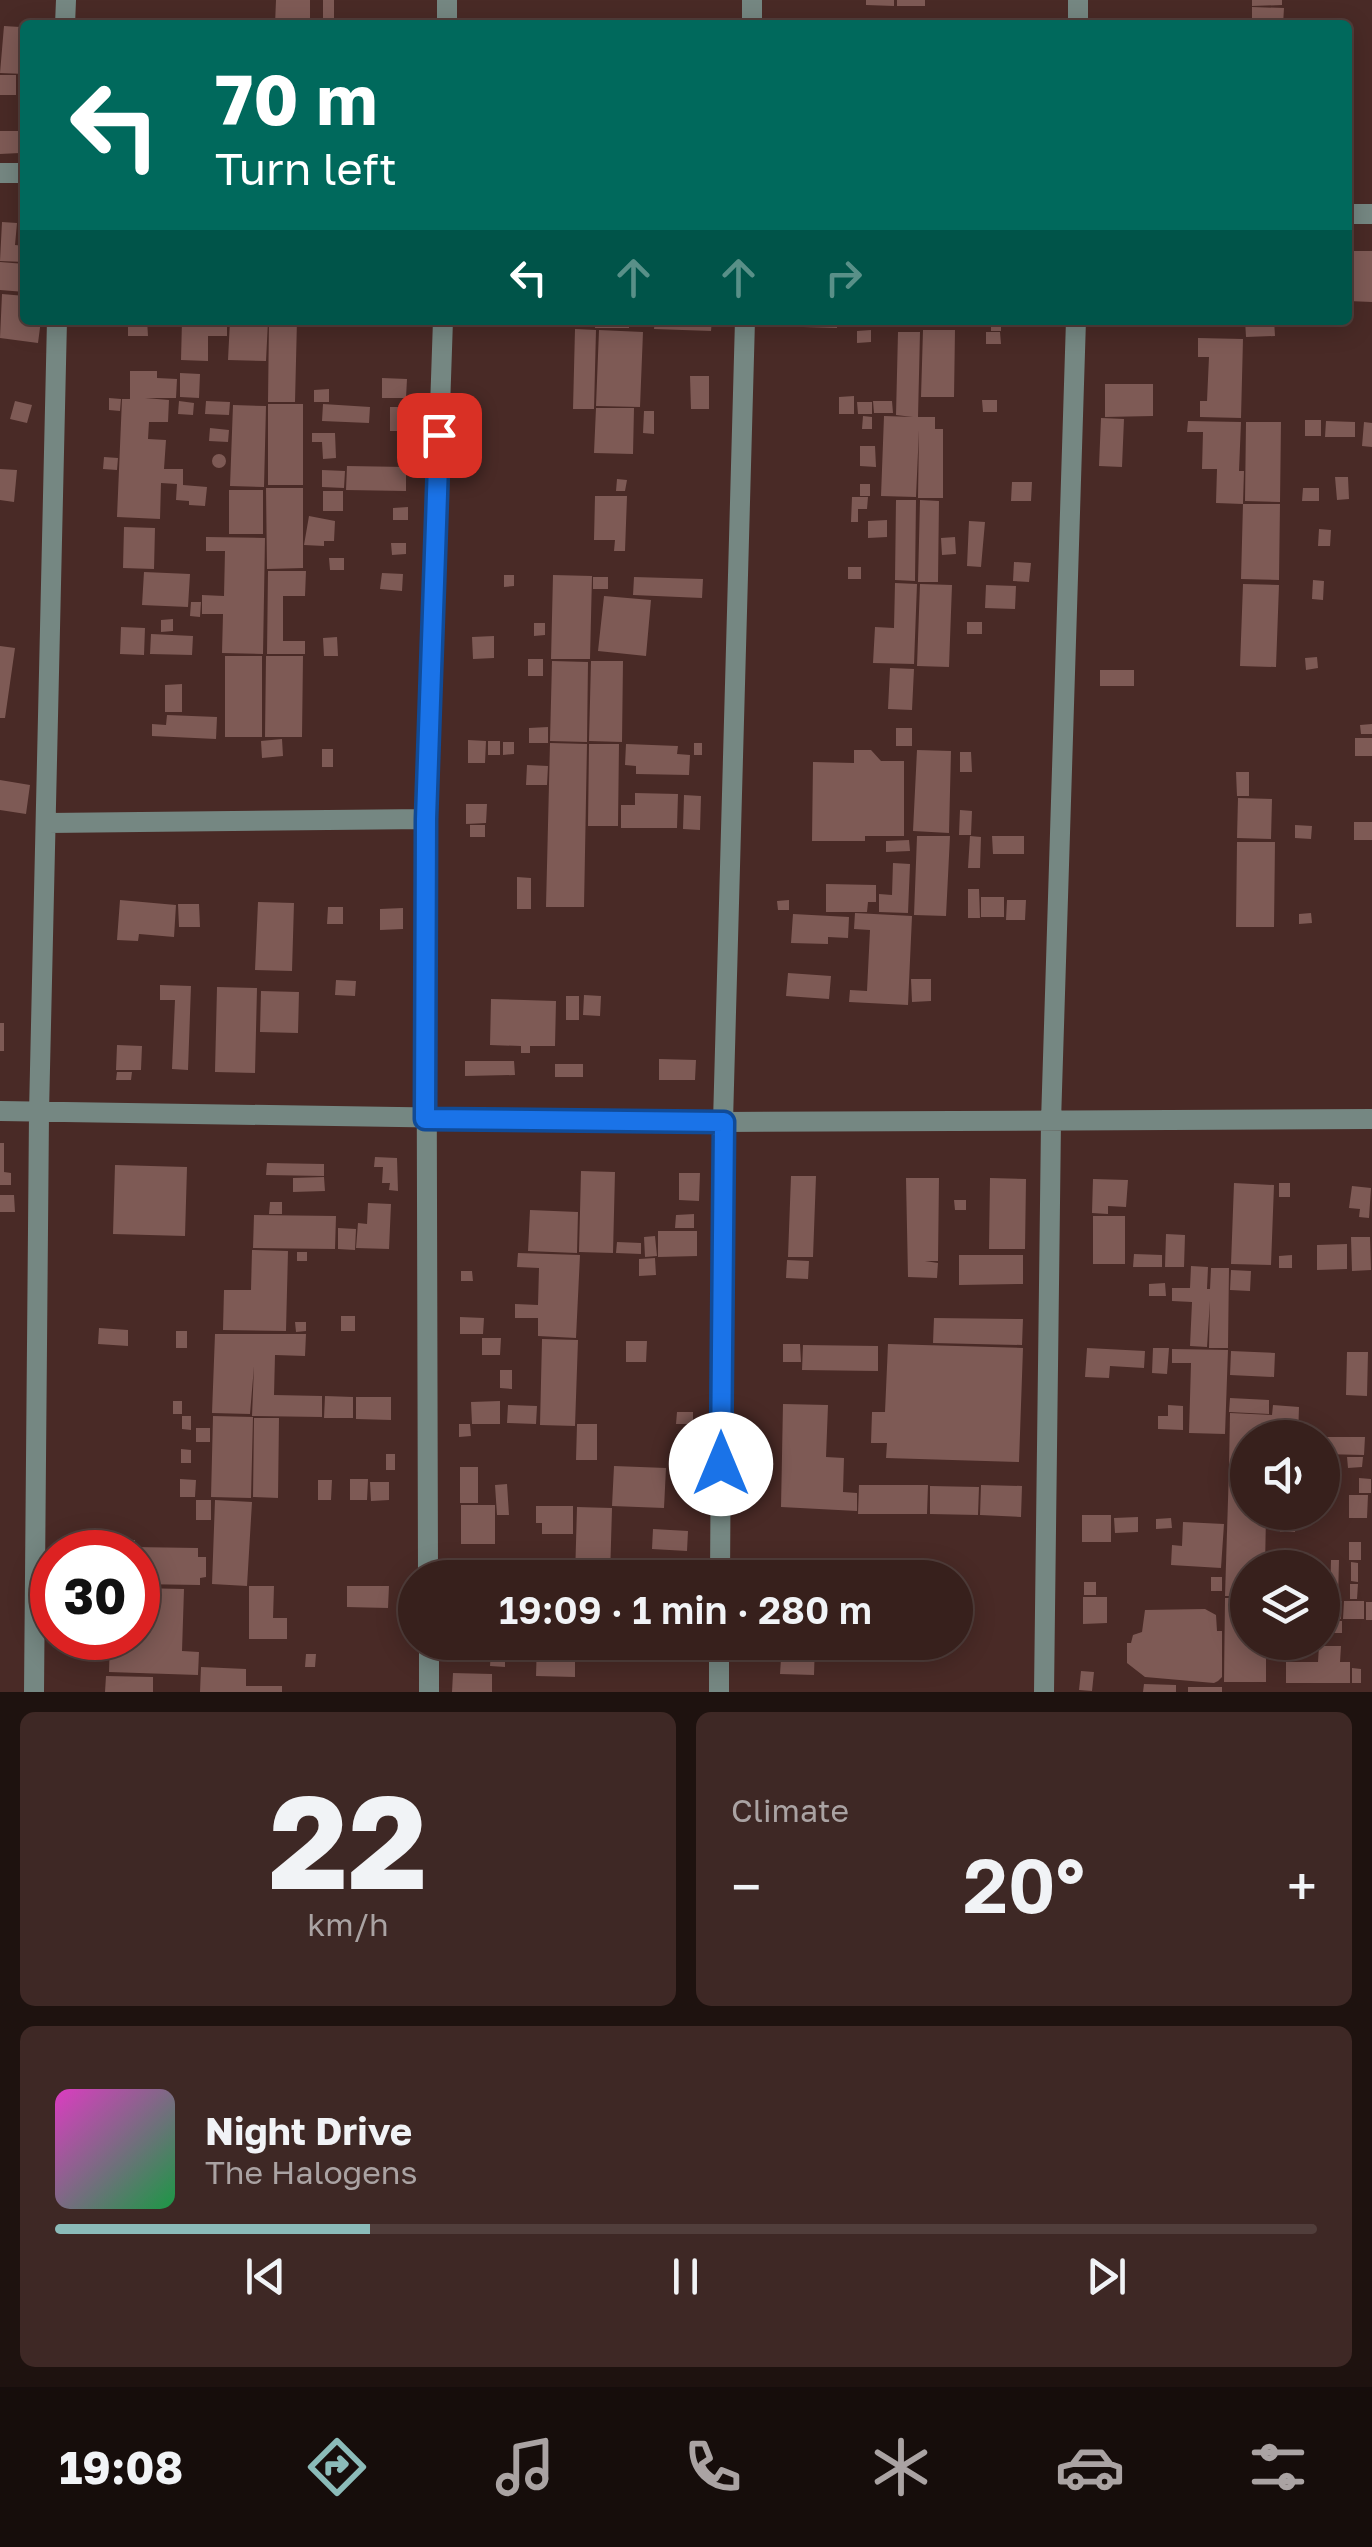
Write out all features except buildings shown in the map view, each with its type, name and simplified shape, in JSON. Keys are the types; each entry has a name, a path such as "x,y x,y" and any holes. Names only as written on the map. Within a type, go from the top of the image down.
{"street":[{"path":"34,1692 39,1112 57,325"},
{"path":"428,1560 426,819 443,325"},
{"path":"720,1560 724,1122 745,325"},
{"path":"1044,1692 1051,1122 1076,325"},
{"path":"48,823 426,819"},
{"path":"0,1111 724,1122 1372,1119"},
{"path":"429,1660 429,1692"},
{"path":"719,1660 719,1692"}],"route":[{"path":"439,435 426,819 425,1119 724,1122 721,1464"}]}
